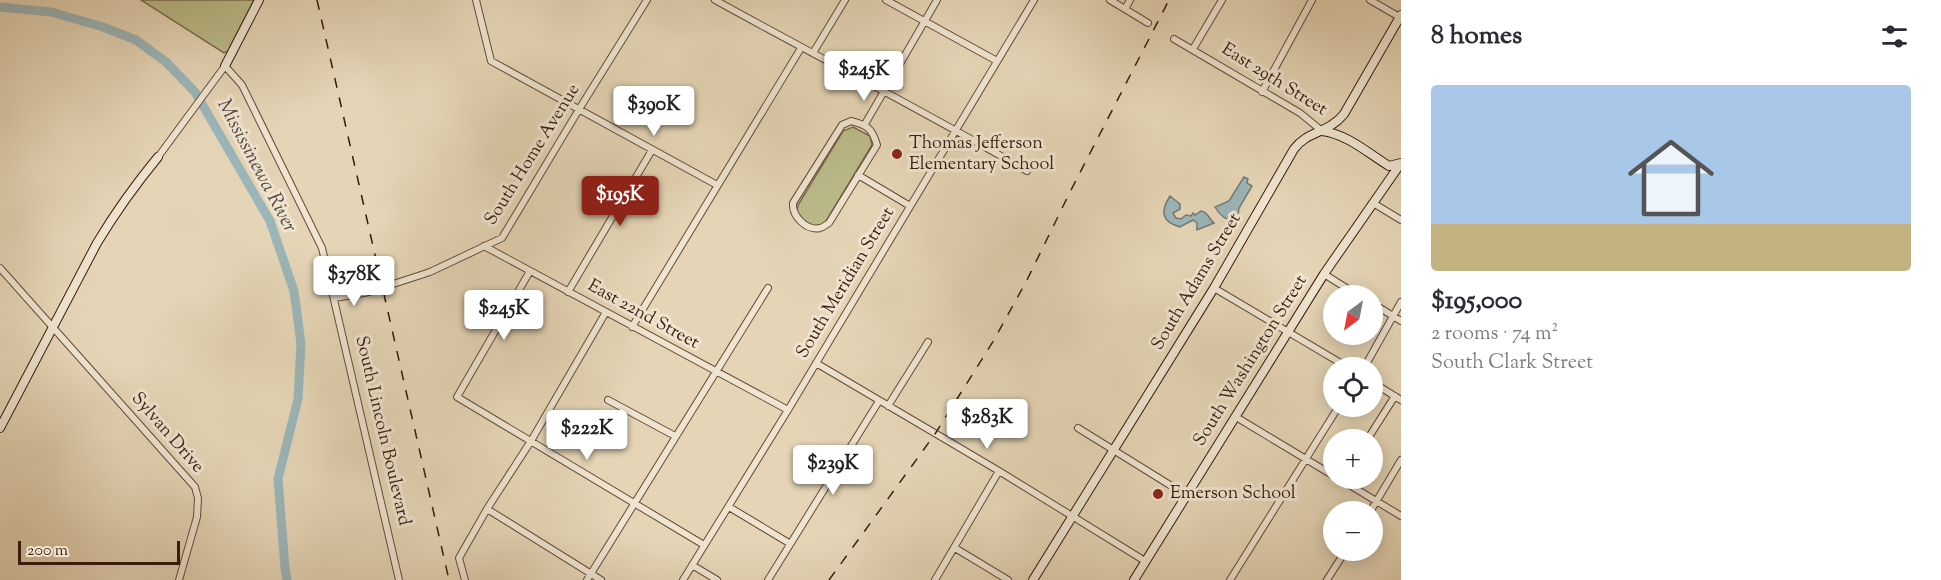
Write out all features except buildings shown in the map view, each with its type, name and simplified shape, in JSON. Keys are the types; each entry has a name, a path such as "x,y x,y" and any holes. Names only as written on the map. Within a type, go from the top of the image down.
{"main road":[{"path":"225,66 259,0"},
{"name":"South Adams Street","path":"1033,580 1214,288 1294,149 1307,136 1337,123 1400,17"},
{"name":"East 29th Street","path":"1322,131 1335,132 1389,166"},
{"path":"0,428 110,220 158,157"},
{"path":"1390,180 1389,166 1401,163"},
{"name":"South Washington Street","path":"1134,580 1324,274 1401,163"}],"street":[{"path":"476,0 490,61 717,185"},
{"name":"South Home Avenue","path":"335,298 369,292 430,272 502,238 647,0"},
{"path":"715,0 883,93 957,130 1027,171"},
{"path":"813,53 845,0"},
{"path":"886,0 997,60"},
{"path":"865,124 937,0"},
{"name":"South Meridian Street","path":"683,580 788,410 1034,0"},
{"path":"1110,0 1148,23"},
{"path":"1125,9 1130,0"},
{"path":"1193,49 1222,0"},
{"path":"1262,92 1312,0"},
{"path":"1370,0 1400,17"},
{"name":"East 29th Street","path":"1174,39 1300,113 1322,131"},
{"path":"632,327 801,48"},
{"path":"158,157 225,66"},
{"name":"South Lincoln Boulevard","path":"225,66 242,85 322,248 399,580"},
{"path":"850,121 865,124 873,134 877,145 829,223 821,228 813,228 798,219 793,212 793,204 842,125 850,121"},
{"path":"568,291 652,150"},
{"path":"858,175 910,206"},
{"path":"1373,203 1401,220"},
{"name":"East 22nd Street","path":"484,246 788,410"},
{"name":"Sylvan Drive","path":"0,268 195,487 198,498 196,517 179,580"},
{"path":"530,272 457,398 704,545"},
{"path":"1324,274 1342,285"},
{"path":"589,577 768,288"},
{"path":"1214,288 1330,357"},
{"path":"1370,357 1401,302"},
{"path":"1383,310 1401,321"},
{"path":"465,580 459,558 606,312"},
{"path":"888,406 928,342"},
{"path":"816,363 999,471 1145,561"},
{"path":"1375,429 1398,398 1383,389"},
{"path":"608,399 675,436"},
{"path":"768,580 879,401"},
{"path":"1236,417 1323,469"},
{"path":"1230,580 1332,417"},
{"path":"1078,428 1186,495"},
{"path":"1357,489 1376,501 1401,460"},
{"path":"935,580 999,471"},
{"path":"1383,505 1401,516"},
{"path":"729,507 789,543"},
{"path":"487,509 589,577 601,580"},
{"path":"955,548 1008,580"},
{"path":"1328,580 1339,561"},
{"path":"692,565 717,580"}],"green space":[{"path":"141,0 254,0 228,51 224,53"},
{"path":"853,127 870,136 872,145 824,225 815,227 799,218 798,205 843,131"}],"water":[{"path":"1244,177 1252,186 1239,208 1237,223 1224,218 1215,207 1229,201"},
{"path":"1170,196 1180,204 1180,209 1173,213 1176,218 1181,219 1186,215 1191,216 1193,213 1195,215 1201,211 1207,214 1214,223 1197,230 1197,223 1193,220 1180,227 1170,222 1164,216 1164,212"}],"waterway":[{"name":"Mississinewa River","path":"0,7 51,12 103,27 136,40 166,62 195,92 270,221 294,291 301,344 298,399 278,479 287,580"}],"railway":[{"path":"317,0 449,580"},
{"path":"829,580 935,434 994,340 1027,280 1169,0"}],"place":[{"name":"Thomas Jefferson Elementary School","path":"897,154"},
{"name":"Emerson School","path":"1158,494"}]}
